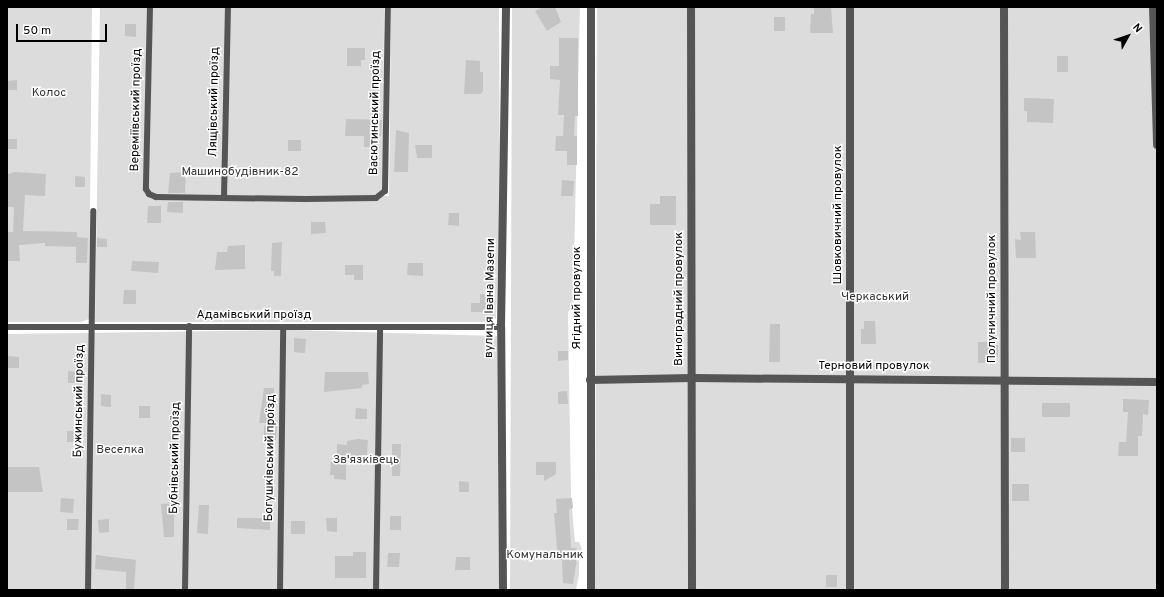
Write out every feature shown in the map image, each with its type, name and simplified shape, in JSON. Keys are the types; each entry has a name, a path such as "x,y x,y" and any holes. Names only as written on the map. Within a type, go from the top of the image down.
{"street":[{"name":"вулиця Івана Мазепи","path":"503,590 501,327 506,7"},
{"name":"Ягідний провулок","path":"591,7 591,590"},
{"name":"Виноградний провулок","path":"691,7 692,590"},
{"name":"Шовковичний провулок","path":"850,7 850,590"},
{"name":"Полуничний провулок","path":"1004,7 1006,380 1005,590"},
{"path":"1153,7 1157,145"},
{"name":"Терновий провулок","path":"590,380 692,378 1157,382"}],"lane":[{"name":"Вереміївський проїзд","path":"146,190 150,7"},
{"name":"Лящівський проїзд","path":"224,197 228,7"},
{"name":"Васютинський проїзд","path":"146,190 156,197 376,198 385,191 388,7"},
{"name":"Бужинський проїзд","path":"88,590 93,326 93,211"},
{"name":"Бубнівський проїзд","path":"185,590 189,326"},
{"name":"Адамівський проїзд","path":"7,327 501,327"},
{"name":"Богушківський проїзд","path":"280,590 283,327"},
{"path":"376,590 380,328"}],"green space":[{"name":"Колос","path":"7,7 92,7 89,319 81,322 7,322"},
{"name":"Машинобудівник-82","path":"100,7 384,7 383,196 389,196 391,7 499,7 500,203 496,318 490,322 95,322"},
{"name":"Комунальник","path":"512,7 580,7 573,302 568,313 571,497 575,542 579,542 582,549 579,552 579,574 576,590 510,590"},
{"name":"Черкаський","path":"597,7 1157,7 1157,590 595,590"},
{"path":"292,330 497,336 499,590 7,590 7,334"}],"building":[{"path":"543,7 555,7 561,22 547,31 535,11"},
{"path":"814,7 831,7 833,33 810,33 811,14 814,14"},
{"path":"774,17 785,17 785,31 774,31"},
{"path":"125,24 136,24 136,37 125,36"},
{"path":"559,38 578,38 578,116 575,116 574,136 577,136 577,165 567,165 567,151 555,151 556,136 563,136 564,115 558,115 560,80 550,79 550,66 559,66"},
{"path":"347,48 365,48 365,60 361,60 361,66 347,66"},
{"path":"1057,56 1068,56 1068,72 1057,72"},
{"path":"466,60 480,61 480,72 483,72 483,91 481,94 464,94"},
{"path":"17,80 17,90 7,90 7,81"},
{"path":"1024,98 1054,99 1053,123 1027,122 1027,111 1024,111"},
{"path":"346,119 382,120 381,136 375,136 375,147 364,147 364,136 345,136"},
{"path":"396,130 409,133 408,172 394,172"},
{"path":"7,139 17,139 17,149 7,149"},
{"path":"288,140 301,140 301,151 288,151"},
{"path":"415,145 432,145 432,158 417,158"},
{"path":"15,172 46,174 45,196 25,195 23,231 77,232 77,237 88,238 87,263 76,263 76,247 45,246 45,243 19,245 20,261 7,261 7,232 13,232 14,207 7,207 7,174"},
{"path":"186,172 185,193 168,193 170,173"},
{"path":"75,176 85,177 85,187 75,187"},
{"path":"562,180 574,181 573,196 561,196"},
{"path":"660,196 676,196 676,225 650,225 650,204 660,204"},
{"path":"168,202 183,202 183,213 167,212"},
{"path":"148,206 161,206 161,223 147,223"},
{"path":"449,213 459,213 459,226 448,225"},
{"path":"311,222 325,222 326,233 311,234"},
{"path":"1020,232 1035,232 1036,258 1016,258 1015,239 1021,240"},
{"path":"97,238 107,239 107,247 97,247"},
{"path":"282,242 281,276 274,276 274,271 271,271 272,243"},
{"path":"245,245 245,269 215,270 217,252 227,252 228,246"},
{"path":"132,261 159,262 158,273 131,271"},
{"path":"408,263 423,263 423,276 407,275"},
{"path":"345,265 363,265 363,280 354,280 354,275 345,275"},
{"path":"124,290 136,290 136,304 123,304"},
{"path":"480,294 490,294 489,312 471,312 471,303 480,303"},
{"path":"864,321 875,321 876,344 861,344 861,329 864,329"},
{"path":"770,324 780,324 780,362 769,362"},
{"path":"294,338 306,339 305,353 294,352"},
{"path":"978,342 992,342 992,345 998,345 998,357 993,357 993,363 978,363"},
{"path":"558,351 568,351 568,360 558,361"},
{"path":"7,356 19,357 19,368 7,368"},
{"path":"68,371 79,372 78,383 68,383"},
{"path":"325,372 368,372 369,384 362,385 362,388 324,392"},
{"path":"264,388 274,388 273,423 259,423"},
{"path":"567,391 568,404 558,404 558,392"},
{"path":"101,394 111,395 111,407 101,406"},
{"path":"1123,399 1149,400 1148,415 1143,414 1142,436 1138,436 1138,456 1118,456 1119,442 1126,442 1128,412 1123,412"},
{"path":"1042,403 1070,403 1070,417 1042,417"},
{"path":"139,406 150,406 150,418 139,418"},
{"path":"356,408 367,409 367,419 355,419"},
{"path":"264,426 277,426 276,440 264,440"},
{"path":"67,431 79,431 80,442 67,442"},
{"path":"1011,438 1025,438 1025,452 1011,452"},
{"path":"358,439 368,440 367,455 359,455 359,459 346,459 346,480 334,479 334,475 330,475 331,461 337,461 337,444 347,445 347,441"},
{"path":"392,444 401,444 400,476 392,476"},
{"path":"536,462 556,462 556,474 544,481 544,475 536,475"},
{"path":"7,467 39,467 43,492 7,492"},
{"path":"459,481 469,482 469,492 459,492"},
{"path":"1012,484 1029,484 1029,501 1012,501"},
{"path":"61,498 74,499 73,513 60,512"},
{"path":"572,498 573,508 569,510 571,548 577,548 577,559 573,584 563,583 562,560 558,560 554,513 557,513 556,499"},
{"path":"174,503 174,537 164,537 161,504"},
{"path":"199,505 209,505 208,534 197,533"},
{"path":"390,516 401,516 401,530 390,530"},
{"path":"237,518 270,518 270,530 237,528"},
{"path":"326,518 337,518 337,532 327,531"},
{"path":"67,519 79,519 78,530 67,530"},
{"path":"109,519 109,532 99,533 98,520"},
{"path":"291,521 305,521 305,534 291,534"},
{"path":"353,552 366,552 366,578 335,578 335,556 353,556"},
{"path":"388,553 400,553 399,567 387,567"},
{"path":"96,555 136,560 134,590 126,590 126,572 95,569"},
{"path":"456,557 470,557 470,570 455,570"},
{"path":"826,575 837,575 837,587 826,587"}],"park label":[{"name":"Веселка","path":"120,451"},
{"name":"Зв'язківець","path":"366,461"}]}
